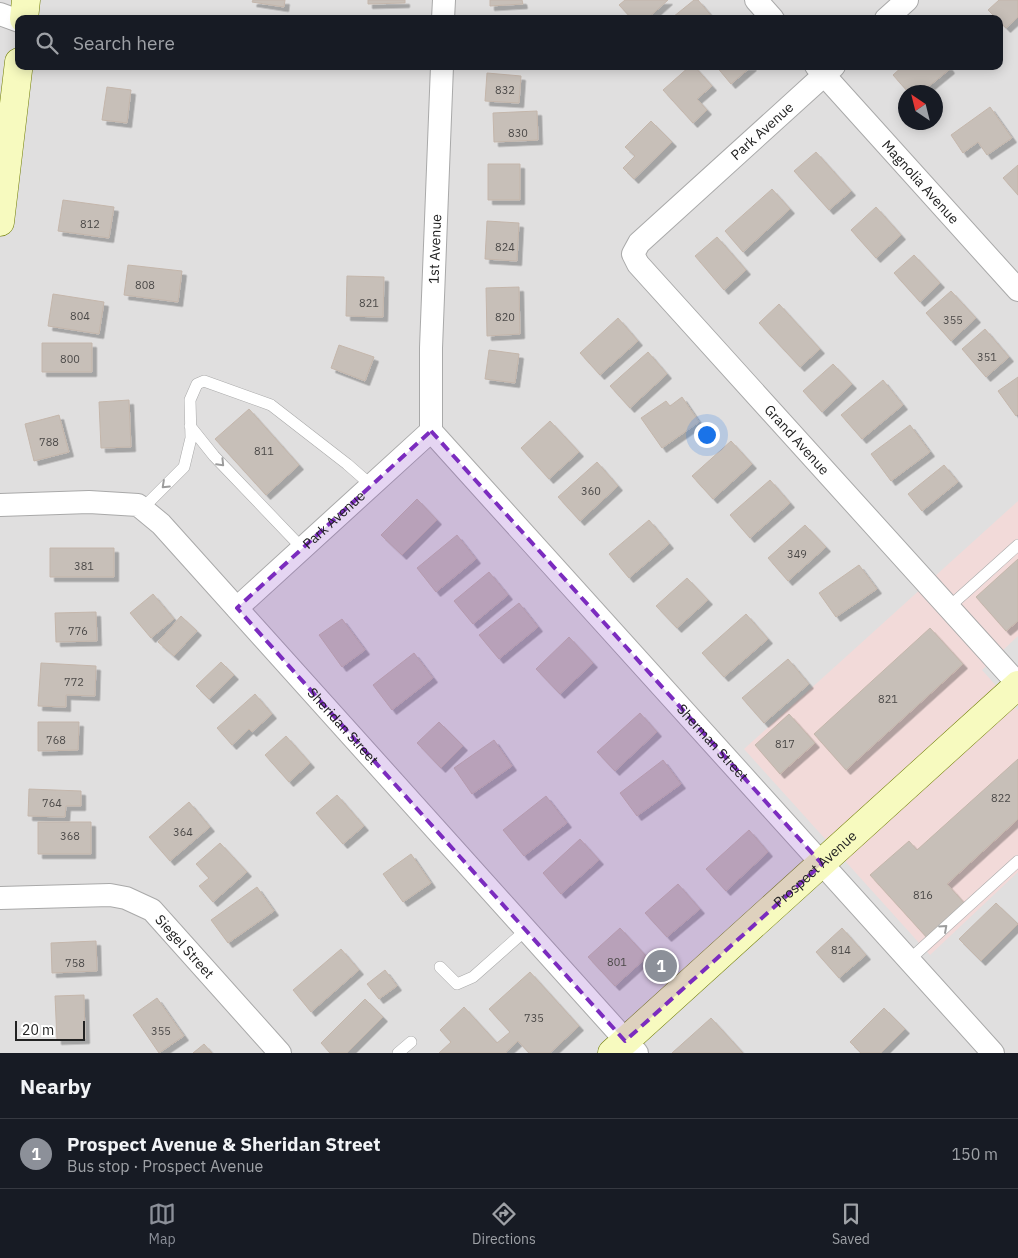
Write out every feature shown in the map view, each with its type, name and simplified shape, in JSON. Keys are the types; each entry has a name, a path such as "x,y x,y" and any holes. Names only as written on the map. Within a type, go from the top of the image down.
{"main road":[{"path":"24,15 26,0"},
{"path":"0,222 18,70"},
{"name":"Prospect Avenue","path":"625,1049 1018,684"}],"street":[{"path":"443,15 444,0"},
{"path":"756,0 769,15"},
{"path":"890,15 907,0"},
{"path":"0,14 15,20"},
{"name":"1st Avenue","path":"432,431 431,348 442,70"},
{"name":"Park Avenue","path":"691,196 824,70"},
{"name":"Magnolia Avenue","path":"826,70 1018,290"},
{"name":"Grand Avenue","path":"691,196 639,243 633,254 638,264 1018,684"},
{"name":"Park Avenue","path":"237,608 432,431"},
{"name":"Sherman Street","path":"432,431 994,1053"},
{"path":"0,505 89,502 138,505 143,508"},
{"name":"Sheridan Street","path":"143,508 161,524 526,930 625,1049"},
{"name":"Siegel Street","path":"0,898 110,895 126,898 152,910 280,1053"}],"lane":[{"path":"143,508 184,467 188,456 190,400 197,384 204,381 271,405 347,464 371,486"},
{"path":"190,426 214,456 302,548"},
{"path":"948,607 1018,545"},
{"path":"909,960 1018,861"},
{"path":"440,967 457,984 473,977 526,930"},
{"path":"398,1053 411,1042"}],"highlighted area":[{"path":"431,431 822,864 625,1041 237,608"}],"shaded area":[{"path":"0,0 1018,0 1018,1053 0,1053"},
{"path":"1018,501 1018,636 982,670 1018,710 1018,872 930,955 744,749"}],"building":[{"path":"253,0 285,0 284,7 252,2"},
{"path":"368,0 405,0 405,3 368,4"},
{"path":"490,0 522,0 523,4 490,6"},
{"path":"625,0 668,0 651,15 628,15 619,5"},
{"path":"694,0 698,0 711,15 675,15"},
{"path":"999,0 1018,0 1018,17 1006,28 1003,25 1003,15 993,15 988,10"},
{"path":"686,70 698,70 712,86 697,99 707,110 693,123 663,90"},
{"path":"719,70 747,70 731,84"},
{"path":"899,70 949,70 931,85 902,85 893,75"},
{"path":"487,73 521,76 519,103 485,101"},
{"path":"107,87 131,90 127,123 102,120"},
{"path":"990,107 1012,138 987,155 978,142 963,153 951,135"},
{"path":"537,111 538,140 494,142 493,113"},
{"path":"651,121 672,142 634,179 623,168 635,156 625,147"},
{"path":"816,152 851,191 829,210 794,171"},
{"path":"488,164 520,164 520,200 488,200"},
{"path":"1018,165 1018,195 1003,178"},
{"path":"772,189 790,209 743,252 725,231"},
{"path":"63,200 114,207 109,238 58,231"},
{"path":"876,207 901,235 876,258 851,230"},
{"path":"487,221 519,223 517,261 485,259"},
{"path":"717,237 746,270 724,290 695,256"},
{"path":"914,255 940,283 920,302 894,273"},
{"path":"128,265 182,271 178,302 124,295"},
{"path":"347,276 384,277 383,317 346,316"},
{"path":"519,287 520,334 487,336 486,288"},
{"path":"951,291 976,318 951,341 926,313"},
{"path":"53,294 104,302 99,334 48,326"},
{"path":"779,304 820,349 800,367 759,323"},
{"path":"618,318 638,341 600,375 580,353"},
{"path":"985,329 1009,357 986,377 962,349"},
{"path":"42,343 92,343 92,372 42,372"},
{"path":"339,345 374,357 365,381 331,368"},
{"path":"489,350 519,354 515,383 485,379"},
{"path":"648,352 667,374 630,408 610,386"},
{"path":"833,364 852,384 822,412 803,391"},
{"path":"1018,377 1018,414 1016,416 998,391"},
{"path":"883,380 903,405 862,439 841,415"},
{"path":"682,397 699,422 662,448 641,418 666,401 670,406"},
{"path":"129,400 131,447 101,448 99,402"},
{"path":"249,409 299,465 266,495 215,439"},
{"path":"59,415 69,452 34,461 25,424"},
{"path":"550,421 579,452 549,479 521,448"},
{"path":"910,425 930,452 891,481 871,454"},
{"path":"731,441 752,464 713,499 692,476"},
{"path":"597,462 618,486 580,521 558,497"},
{"path":"944,465 958,482 922,511 908,494"},
{"path":"770,480 790,503 750,538 730,515"},
{"path":"417,499 437,520 402,555 381,535"},
{"path":"649,520 669,544 629,578 609,554"},
{"path":"805,525 826,547 788,581 768,558"},
{"path":"457,535 476,559 436,592 417,568"},
{"path":"50,548 114,548 114,577 50,577"},
{"path":"1018,559 1018,621 1006,631 976,597"},
{"path":"859,565 877,589 836,617 819,593"},
{"path":"489,572 508,595 473,624 454,601"},
{"path":"687,578 708,600 677,628 656,606"},
{"path":"153,594 174,619 151,638 130,613"},
{"path":"519,603 538,627 499,659 479,635"},
{"path":"96,612 97,641 56,642 55,613"},
{"path":"746,614 768,639 724,677 702,653"},
{"path":"181,616 197,631 174,656 158,642"},
{"path":"342,619 365,650 342,667 319,635"},
{"path":"930,628 963,664 846,770 814,734"},
{"path":"569,637 593,663 560,694 536,669"},
{"path":"414,653 433,678 392,710 373,685"},
{"path":"788,659 809,684 764,723 742,698"},
{"path":"221,662 234,675 209,699 196,686"},
{"path":"41,663 96,666 95,696 66,695 66,707 38,706"},
{"path":"255,694 272,714 252,732 249,729 232,745 217,728"},
{"path":"640,713 657,732 615,771 597,752"},
{"path":"789,714 815,743 780,774 755,745"},
{"path":"38,722 79,722 78,750 38,751"},
{"path":"439,722 463,746 441,768 417,743"},
{"path":"286,736 310,763 289,782 265,755"},
{"path":"494,740 512,766 472,794 454,768"},
{"path":"1018,759 1018,819 947,884 966,905 929,940 870,875 909,841 917,850"},
{"path":"663,760 681,784 637,816 620,793"},
{"path":"29,789 81,791 81,806 66,806 65,817 28,816"},
{"path":"337,795 364,826 343,844 316,813"},
{"path":"546,796 567,823 524,856 503,830"},
{"path":"189,802 210,827 170,861 149,837"},
{"path":"38,822 91,822 91,854 38,854"},
{"path":"749,830 768,852 726,891 706,869"},
{"path":"580,839 599,860 561,894 543,873"},
{"path":"220,843 247,872 213,902 199,886 209,878 196,864"},
{"path":"411,854 431,883 403,902 383,874"},
{"path":"678,884 700,909 667,937 645,913"},
{"path":"257,887 274,911 228,943 211,920"},
{"path":"996,903 1018,924 981,961 959,939"},
{"path":"620,928 647,957 615,986 588,957"},
{"path":"842,928 866,955 839,978 816,952"},
{"path":"96,941 97,971 52,973 51,943"},
{"path":"341,949 359,970 311,1012 293,990"},
{"path":"385,970 397,986 379,999 367,984"},
{"path":"530,972 579,1026 550,1053 529,1053 518,1041 507,1053 439,1053 451,1042 440,1030 464,1007 497,1043 510,1032 489,1009"},
{"path":"84,995 85,1039 57,1040 55,996"},
{"path":"157,998 184,1036 159,1053 133,1015"},
{"path":"365,999 383,1017 347,1053 330,1053 321,1043"},
{"path":"884,1008 905,1029 881,1053 861,1053 850,1042"},
{"path":"711,1018 743,1053 672,1053"},
{"path":"204,1044 212,1053 193,1053"}],"place":[{"name":"Prospect Avenue & Sheridan Street","path":"661,966"}]}
